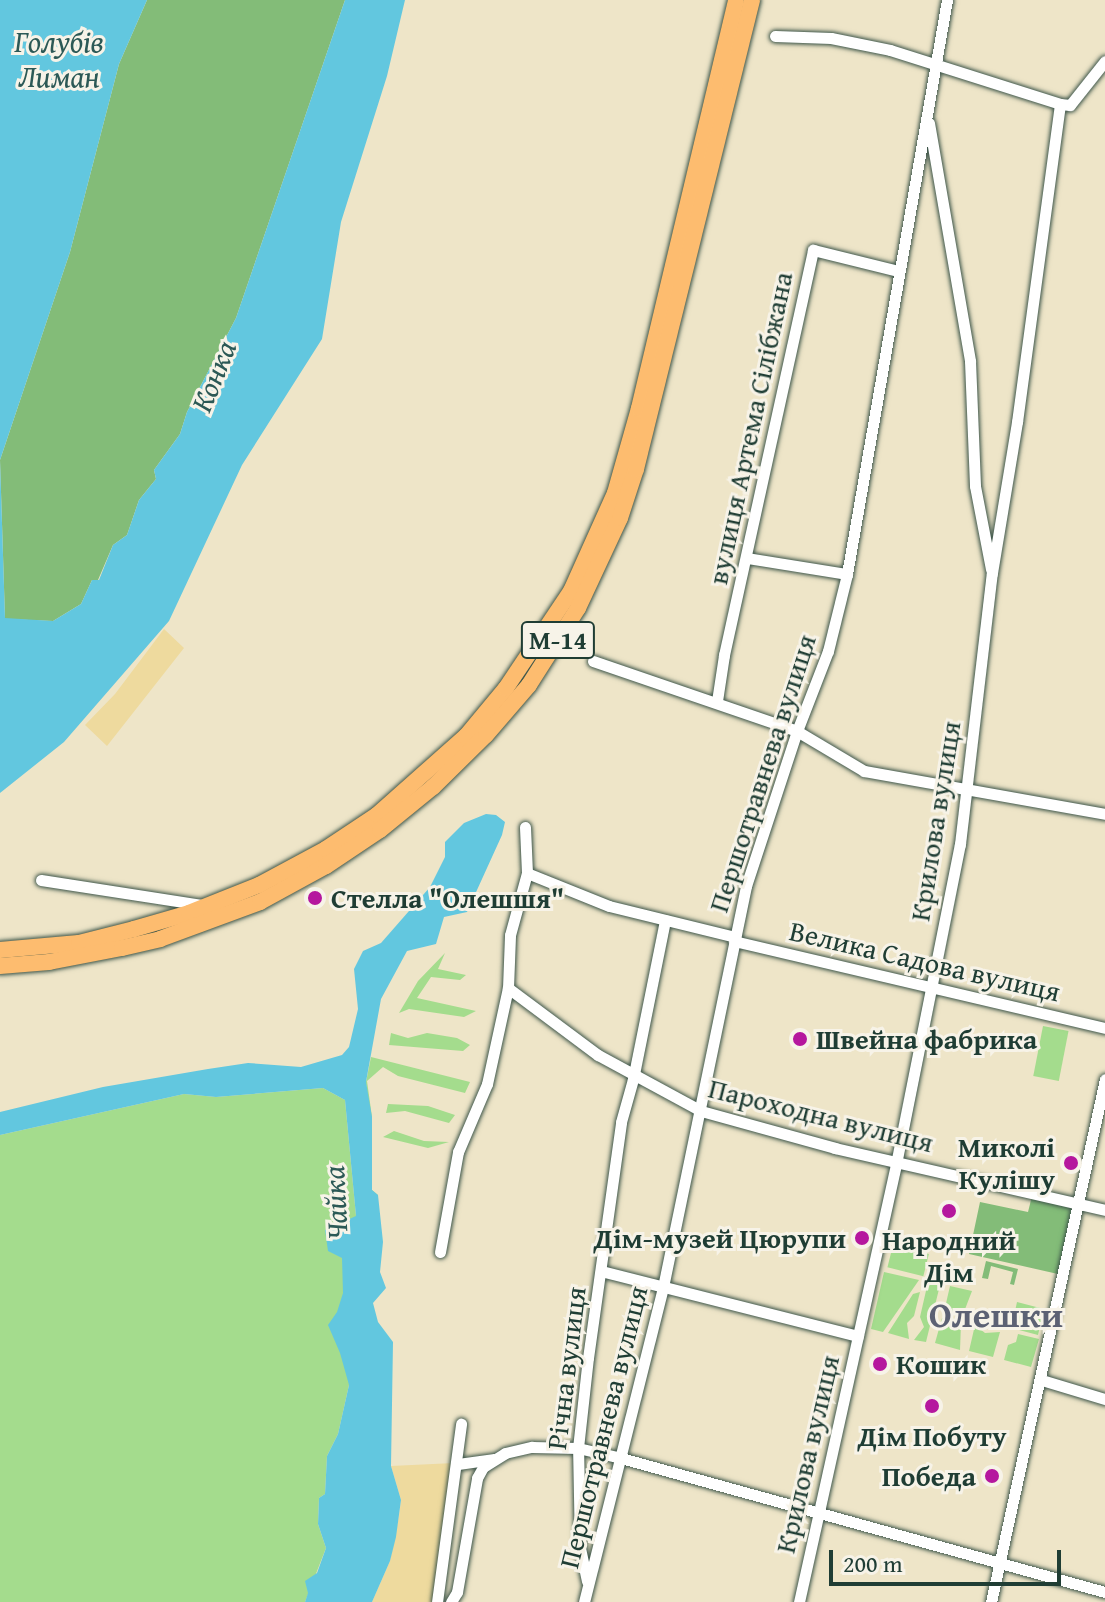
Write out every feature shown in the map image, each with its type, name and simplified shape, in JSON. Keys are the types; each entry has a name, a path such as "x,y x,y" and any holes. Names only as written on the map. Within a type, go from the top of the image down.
{"highway":[{"path":"721,56 727,0"},
{"name":"М-14","path":"0,950 79,943 207,906 259,885 326,849 377,815 466,736 506,688 571,591 615,493 639,408 736,0"},
{"name":"М-14","path":"0,966 49,962 160,939 260,902 326,866 422,796 486,735 529,685 578,608 620,518 636,469 752,0"}],"street":[{"name":"Першотравнева вулиця","path":"584,1602 663,1287 746,886 797,731 828,651 847,574 947,0"},
{"path":"775,36 831,38 936,62 1070,105 1105,61"},
{"name":"Крилова вулиця","path":"799,1602 897,1161 968,792 992,573 1060,104"},
{"path":"928,119 970,361 979,520 992,573"},
{"name":"вулиця Артема Сілібжана","path":"717,701 724,655 813,250 898,271"},
{"path":"979,520 1002,516"},
{"path":"747,558 847,574"},
{"path":"593,661 717,701 797,731 864,771 968,792 1105,814"},
{"path":"440,1252 458,1152 487,1084 508,988 510,935 527,873 525,827"},
{"name":"Велика Садова вулиця","path":"527,873 609,906 1105,1028"},
{"path":"41,880 207,906"},
{"name":"Річна вулиця","path":"588,1586 580,1548 578,1448 621,1122 634,1077 665,920"},
{"name":"Пароходна вулиця","path":"508,988 598,1055 701,1111 1105,1210"},
{"path":"991,1602 1042,1380 1105,1079"},
{"path":"601,1271 858,1336"},
{"path":"1042,1380 1105,1399"},
{"path":"437,1602 461,1424"},
{"path":"458,1464 493,1459 517,1449 578,1448 819,1510 1105,1592"},
{"path":"451,1602 457,1592 477,1478 493,1459"}],"green space":[{"path":"147,0 345,0 236,318 187,412 180,434 154,470 156,479 139,500 127,535 113,545 98,580 92,580 81,604 53,621 5,619 0,460 70,252 119,64"},
{"path":"445,953 438,969 466,975 460,980 431,977 417,998 476,1011 464,1017 409,1009 399,1013 418,981"},
{"path":"1043,1026 1069,1031 1059,1081 1033,1076"},
{"path":"391,1033 408,1038 427,1033 457,1038 470,1045 463,1051 389,1045"},
{"path":"371,1057 470,1082 465,1093 398,1076 383,1067 367,1081 372,1117 372,1190 378,1195 372,1205 366,1082"},
{"path":"323,1088 345,1100 356,1216 349,1385 338,1434 327,1456 325,1494 319,1498 318,1524 326,1548 305,1602 0,1602 0,1135 184,1094 216,1097"},
{"path":"388,1104 428,1106 455,1115 449,1123 405,1111 386,1113"},
{"path":"394,1131 424,1141 449,1142 428,1148 383,1137"},
{"path":"1032,1196 1073,1205 1058,1274 969,1254 980,1202 1028,1212"},
{"path":"893,1245 929,1254 923,1276 887,1267"},
{"path":"986,1261 1018,1269 1014,1285 1010,1284 1013,1272 991,1266 988,1279 982,1278"},
{"path":"884,1272 919,1280 883,1332 871,1329"},
{"path":"928,1282 940,1285 926,1342 914,1340 924,1327 920,1317"},
{"path":"950,1286 972,1291 962,1317 944,1312"},
{"path":"920,1292 914,1316 907,1323 909,1339 888,1333 913,1294"},
{"path":"1017,1302 1044,1309 1038,1335 1019,1330 1014,1316"},
{"path":"942,1318 961,1323 960,1350 935,1343"},
{"path":"975,1325 985,1333 1000,1332 993,1357 969,1351"},
{"path":"1018,1334 1039,1339 1031,1367 1004,1360 1008,1345 1016,1342"}],"sand":[{"path":"164,629 184,648 107,746 85,725 115,694"},
{"path":"454,1463 435,1602 372,1602 390,1561 399,1516 401,1500 391,1466"}],"water":[{"name":"Голубів Лиман","path":"0,0 147,0 119,64 70,252 0,460"},
{"name":"Конка","path":"345,0 405,0 387,76 341,222 322,339 242,465 169,621 64,742 0,793 0,460 5,618 53,621 81,604 92,580 99,580 113,545 127,535 139,500 156,479 154,470 180,434 187,412 236,318"},
{"path":"486,814 496,815 505,822 502,835 467,912 444,917 436,944 407,951 381,999 366,1082 372,1117 372,1190 378,1195 383,1242 380,1272 386,1288 373,1303 378,1322 393,1342 391,1466 401,1500 396,1537 390,1561 372,1602 305,1602 308,1593 305,1581 317,1573 326,1548 318,1524 319,1498 325,1494 327,1456 338,1434 349,1385 328,1325 337,1312 343,1293 342,1258 328,1251 325,1230 356,1216 345,1100 323,1088 216,1097 184,1094 0,1135 0,1112 103,1087 208,1069 248,1063 301,1067 342,1055 349,1047 358,1009 354,969 363,951 381,943 430,887 445,857 445,842 464,823"}],"place":[{"name":"Стелла \"Олешшя\"","path":"315,898"},
{"name":"Швейна фабрика","path":"800,1039"},
{"name":"Миколі Кулішу","path":"1071,1163"},
{"name":"Народний Дім","path":"949,1211"},
{"name":"Дім-музей Цюрупи","path":"862,1238"},
{"name":"Кошик","path":"880,1364"},
{"name":"Дім Побуту","path":"932,1406"},
{"name":"Победа","path":"992,1476"}],"district":[{"name":"Олешки","path":"996,1314"}],"water label":[{"name":"Чайка","path":"335,1203"}]}
